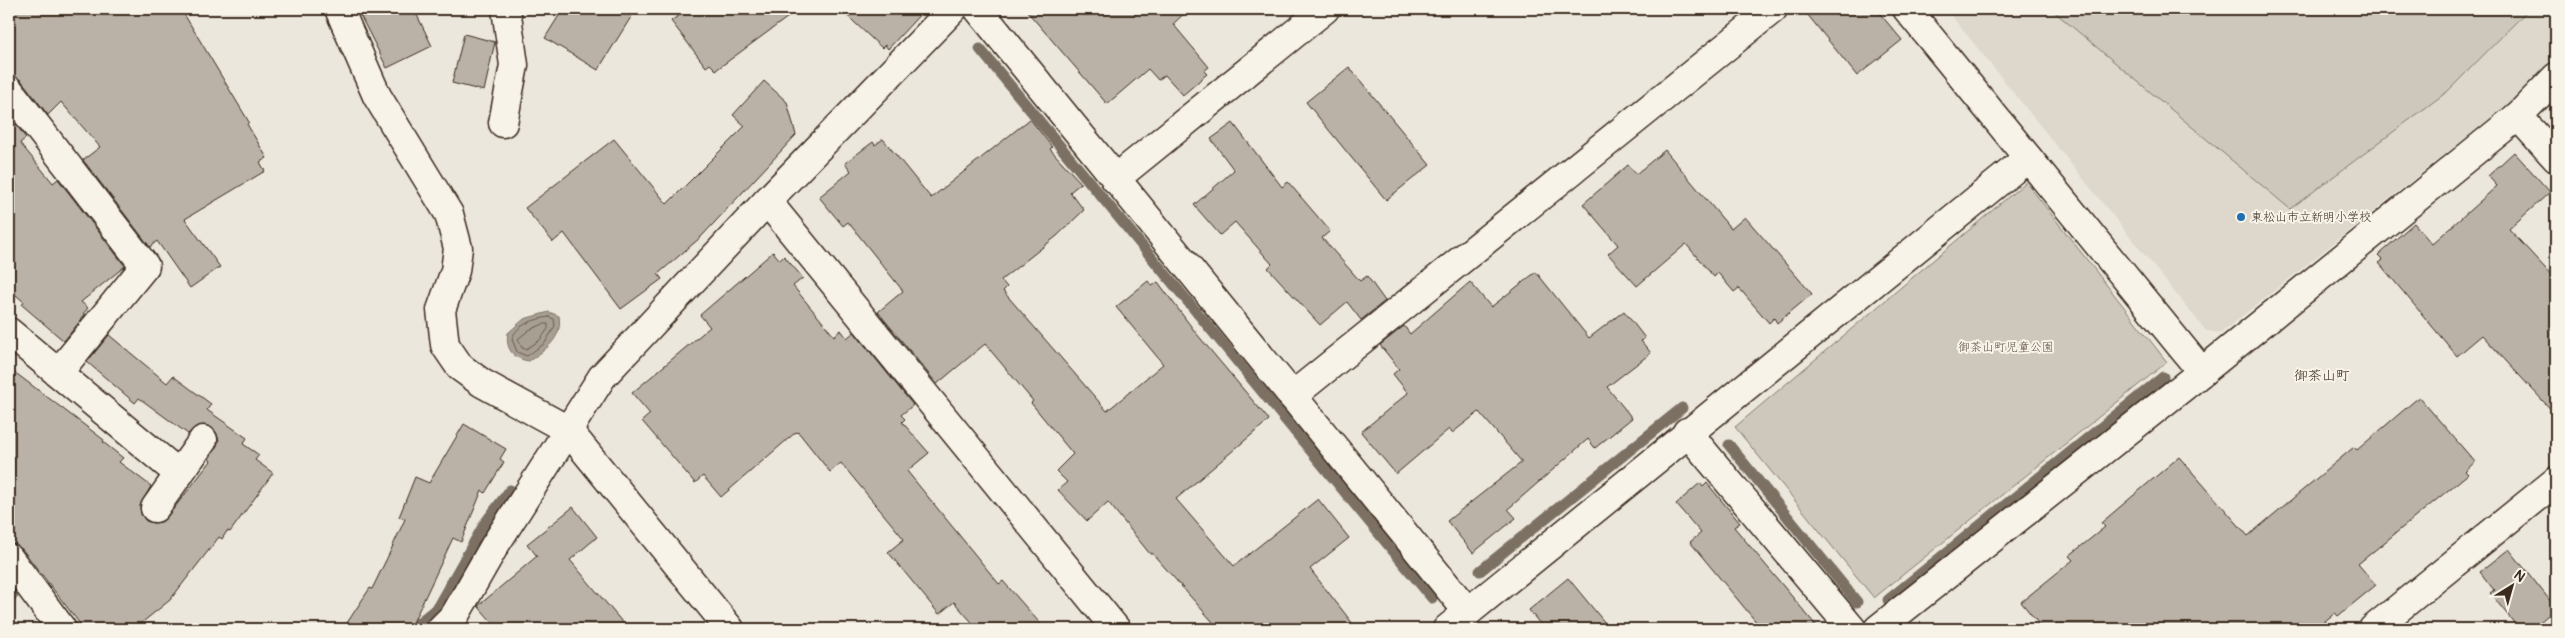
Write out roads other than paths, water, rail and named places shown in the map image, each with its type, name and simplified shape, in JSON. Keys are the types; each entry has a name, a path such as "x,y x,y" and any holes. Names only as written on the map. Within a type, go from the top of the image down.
{"street":[{"path":"339,9 377,96 450,214 458,248 455,271 441,310 445,345 460,367 482,383 568,430 730,629"},
{"path":"503,123 514,65 506,9"},
{"path":"441,629 455,616 495,545 602,377 767,201 953,9"},
{"path":"978,9 1468,612"},
{"path":"1115,179 1325,9"},
{"path":"1292,396 1773,9"},
{"path":"1907,9 2202,372"},
{"path":"1878,629 2202,372 2518,116 2556,77"},
{"path":"9,90 145,266 58,373"},
{"path":"2518,116 2556,158"},
{"path":"1447,629 1687,432 2028,158"},
{"path":"767,201 1116,629"},
{"path":"9,332 179,474"},
{"path":"1687,432 1852,629"},
{"path":"155,508 203,440"},
{"path":"2373,629 2556,481"},
{"path":"9,558 62,629"}],"water":[{"path":"549,312 559,316 560,324 555,337 547,348 529,361 519,358 511,352 507,338 508,333 524,319"}],"waterway":[{"path":"980,49 1432,598"},
{"path":"1888,600 2163,377"},
{"path":"1480,571 1682,408"},
{"path":"1729,445 1857,602"},
{"path":"411,629 437,608 485,523 510,490"}],"place":[{"name":"東松山市立新明小学校","path":"2241,217"}],"district":[{"name":"御茶山町","path":"2322,375"}],"park label":[{"name":"御茶山町児童公園","path":"2006,347"}]}
